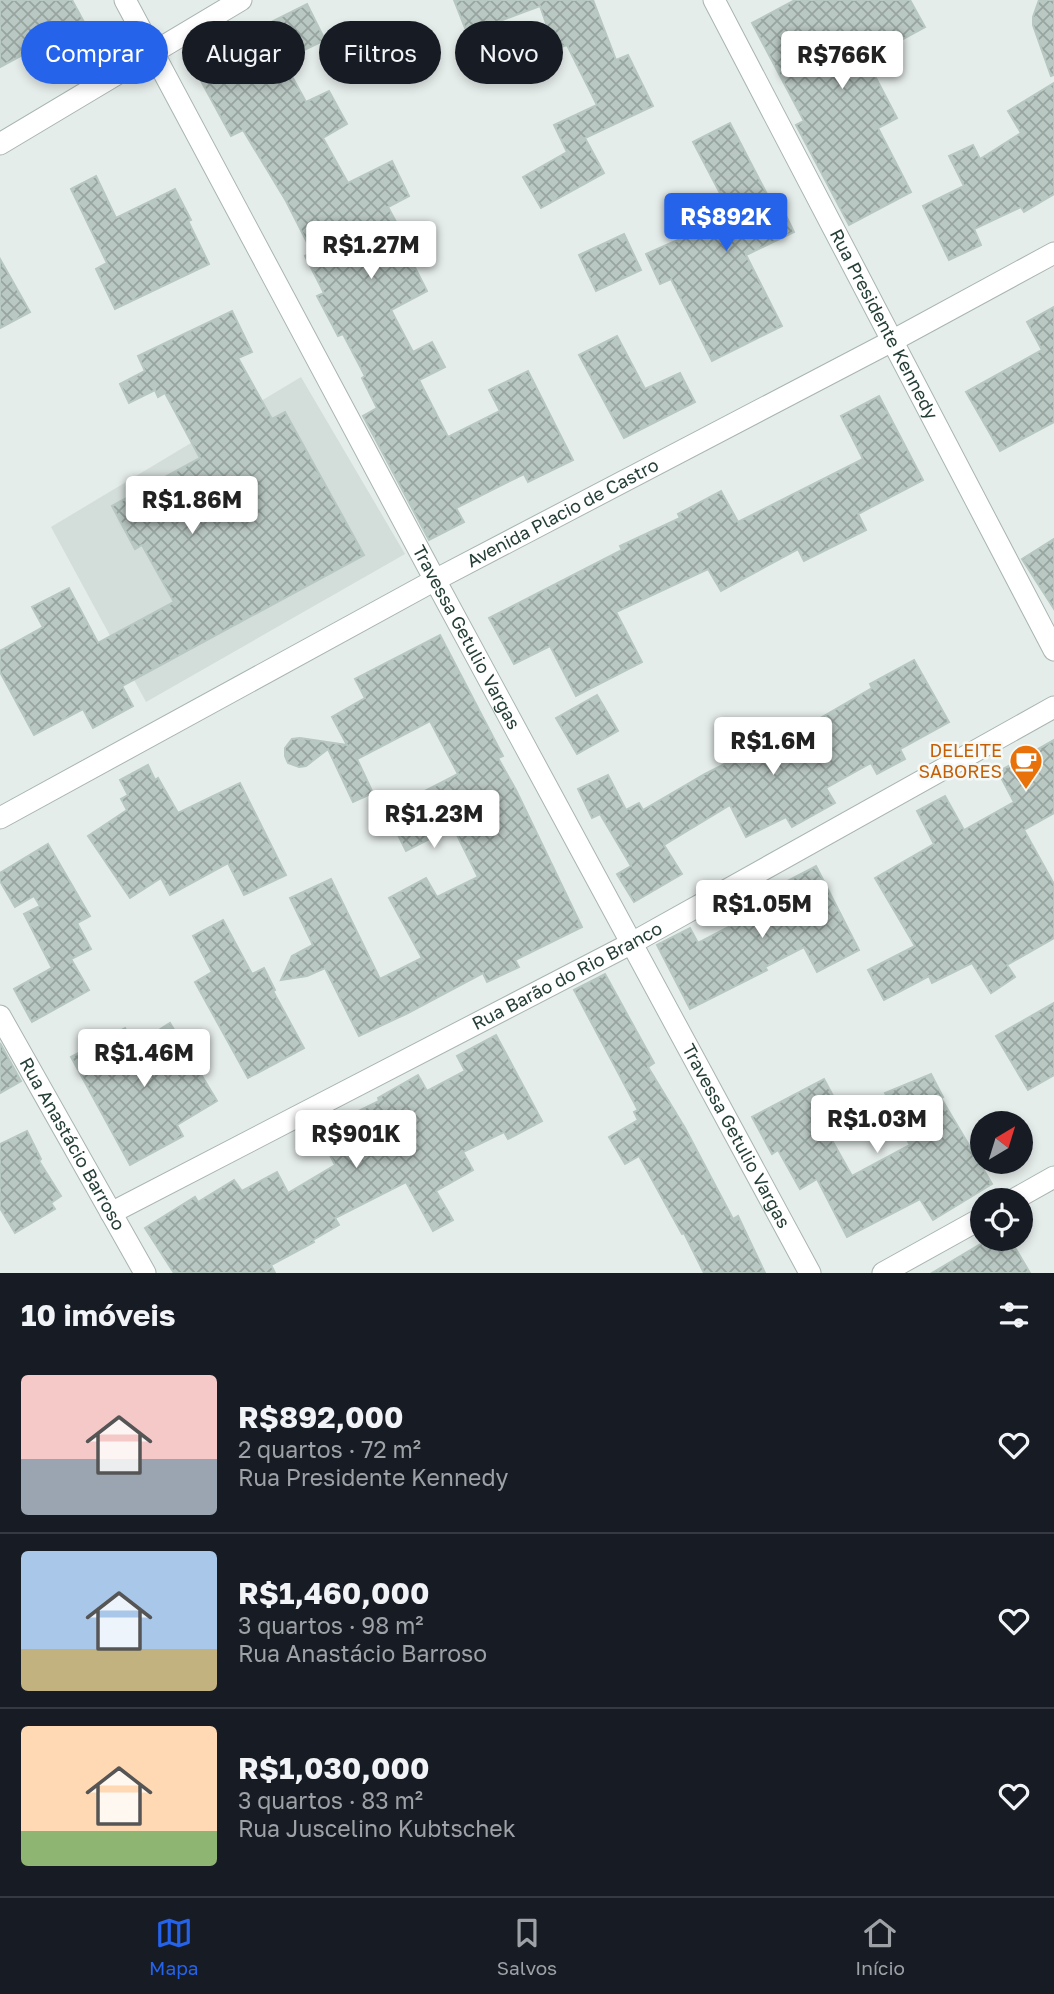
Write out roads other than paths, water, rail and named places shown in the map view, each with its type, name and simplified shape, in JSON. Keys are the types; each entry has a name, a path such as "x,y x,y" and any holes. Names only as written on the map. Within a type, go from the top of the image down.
{"street":[{"name":"Travessa Getulio Vargas","path":"125,0 136,21"},
{"path":"168,43 241,0"},
{"name":"Rua Presidente Kennedy","path":"714,0 1054,650"},
{"name":"Travessa Getulio Vargas","path":"168,82 810,1273"},
{"path":"0,144 99,84"},
{"name":"Avenida Placio de Castro","path":"0,818 435,580 892,341 1054,253"},
{"name":"Rua Barão do Rio Branco","path":"111,1213 632,943 1054,707"},
{"name":"Rua Anastácio Barroso","path":"0,1016 145,1273"},
{"path":"1033,1189 1054,1177"},
{"path":"883,1273 970,1225"}],"place":[{"name":"DELEITE SABORES","path":"1026,791"}]}
